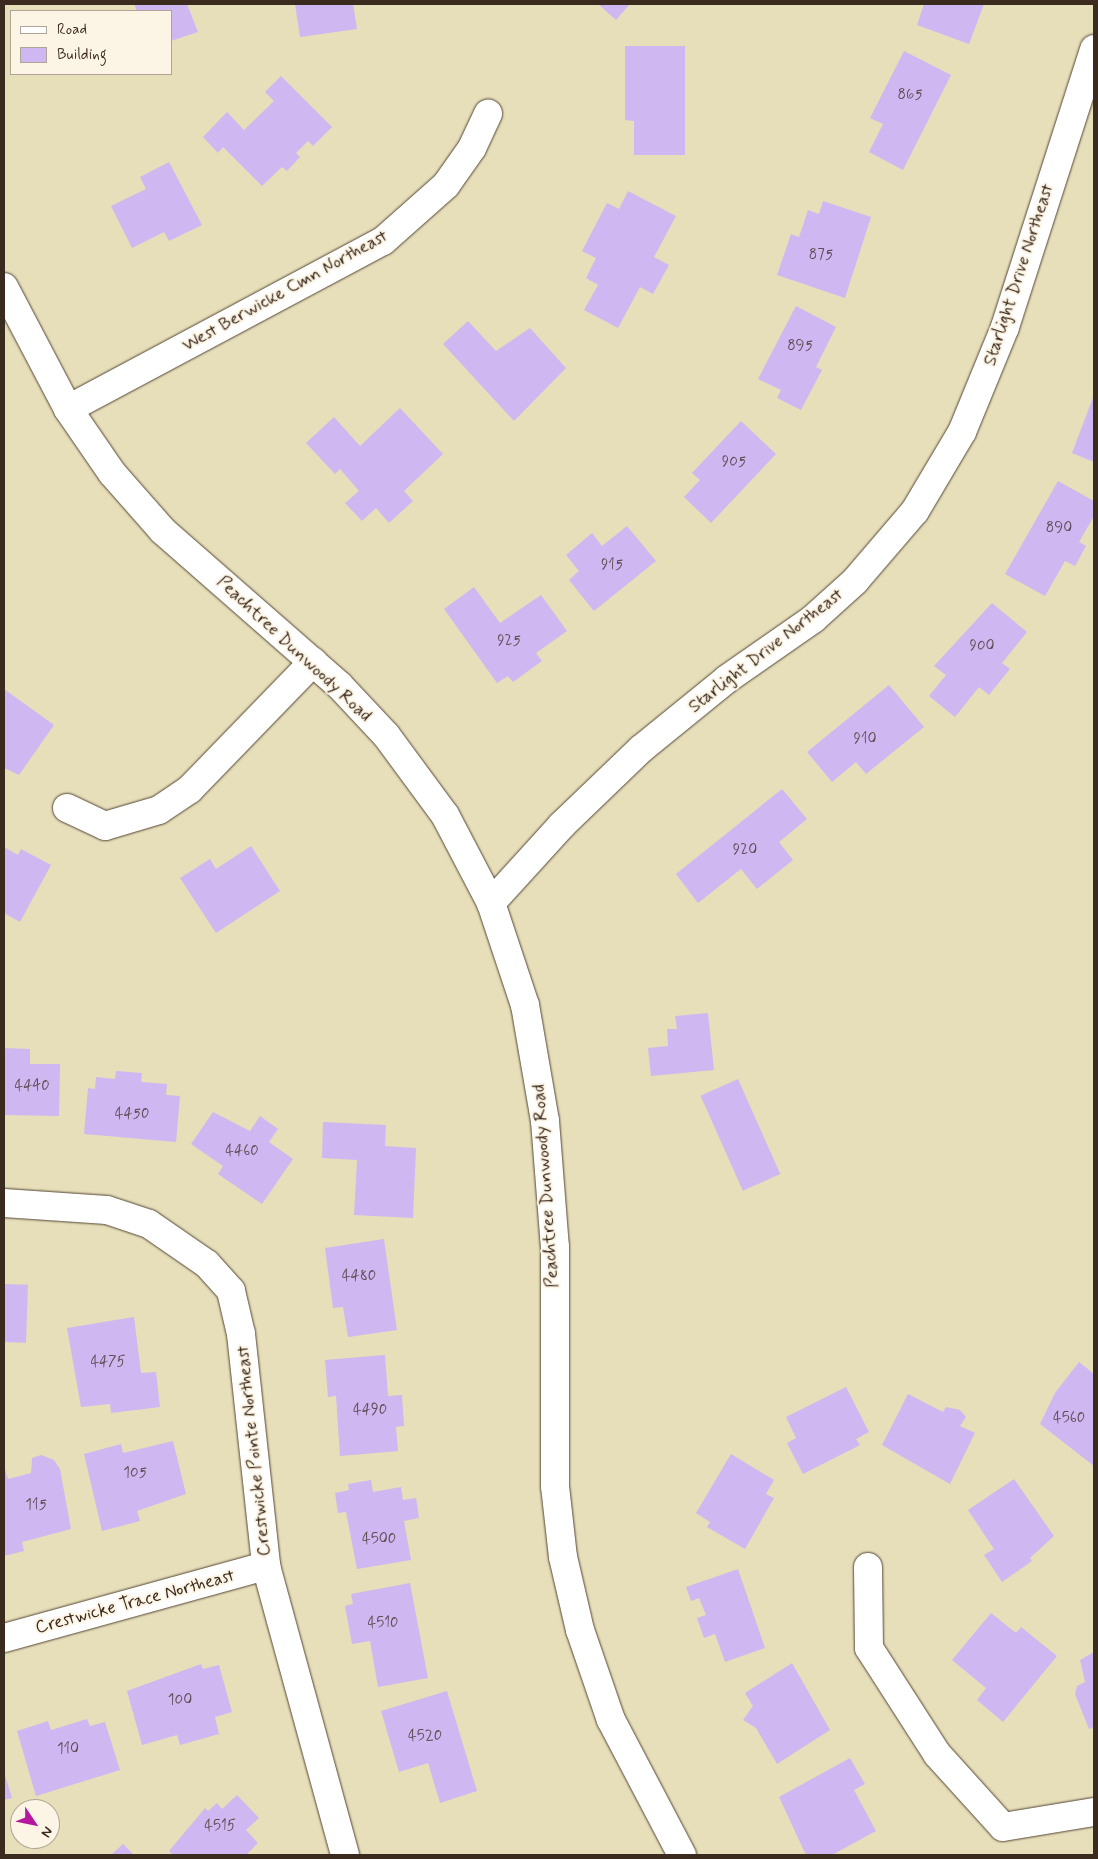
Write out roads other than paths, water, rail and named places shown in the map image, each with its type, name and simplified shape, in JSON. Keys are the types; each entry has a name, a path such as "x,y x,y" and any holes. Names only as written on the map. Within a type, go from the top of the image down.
{"street":[{"name":"Starlight Drive Northeast","path":"491,903 562,825 641,749 727,680 813,619 855,581 915,511 962,432 1005,327 1094,49"},
{"name":"West Berwicke Cmn Northeast","path":"68,409 383,242 446,185 472,148 488,114"},
{"name":"Peachtree Dunwoody Road","path":"4,287 68,409 112,472 163,531 313,662 386,735 445,816 491,903 525,1005 545,1122 554,1247 555,1486 563,1557 580,1630 612,1720 682,1855"},
{"path":"67,808 105,826 159,810 190,789 313,662"},
{"name":"Crestwicke Pointe Northeast","path":"4,1204 106,1210 149,1224 207,1264 231,1291 242,1334 266,1566 345,1855"},
{"name":"Crestwicke Trace Northeast","path":"4,1638 266,1566"},
{"path":"868,1567 869,1648 937,1754 1003,1827 1094,1812"}]}
